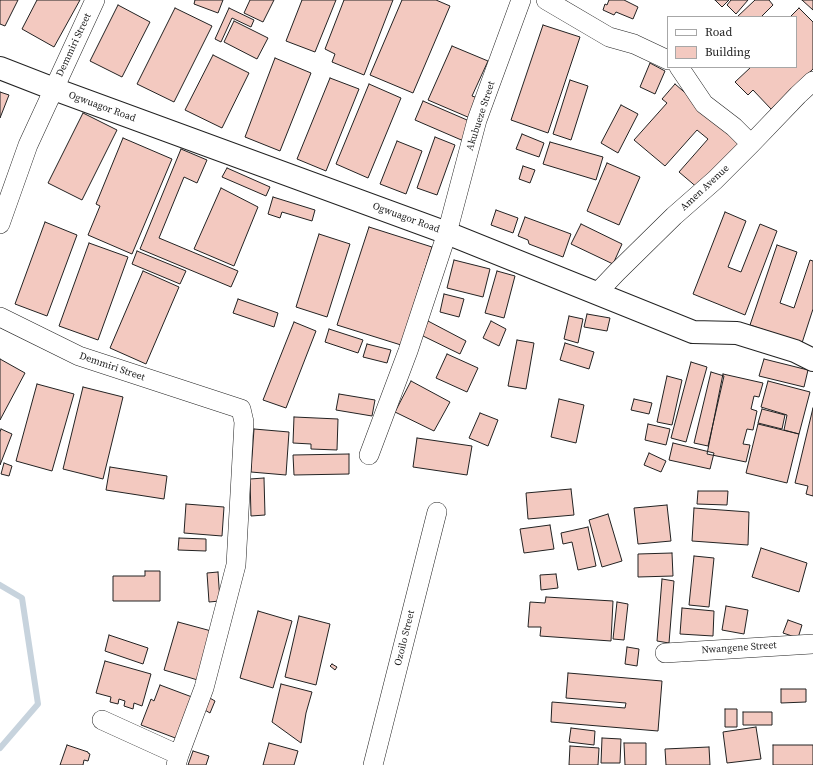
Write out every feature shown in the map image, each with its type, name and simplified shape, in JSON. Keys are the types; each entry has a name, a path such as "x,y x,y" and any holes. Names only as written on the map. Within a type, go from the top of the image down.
{"street":[{"name":"Demmiri Street","path":"0,224 28,145 95,0"},
{"name":"Akubueze Street","path":"369,455 408,351 447,233 477,120 521,0"},
{"path":"546,0 610,37 634,44 667,60"},
{"name":"Ogwuagor Road","path":"0,68 447,233 692,332 737,333 795,351 813,360"},
{"path":"680,68 704,104 734,127 751,144"},
{"name":"Amen Avenue","path":"597,293 674,216 715,180 813,81"},
{"name":"Demmiri Street","path":"0,317 79,356 241,409 244,422 236,566 204,688 177,760"},
{"name":"Ozoilo Street","path":"373,765 437,512"},
{"name":"Nwangene Street","path":"665,653 813,644"},
{"path":"102,720 177,760"}],"building":[{"path":"0,0 18,0 5,26 0,24"},
{"path":"37,0 80,0 54,47 22,29"},
{"path":"195,0 223,0 218,13 194,4"},
{"path":"250,0 274,0 263,22 244,13"},
{"path":"302,0 336,0 315,52 286,41"},
{"path":"344,0 393,0 364,75 332,62 335,54 325,49"},
{"path":"402,0 436,0 450,6 413,93 370,75"},
{"path":"609,0 624,0 638,7 633,19 616,12 614,15 603,10 605,4 607,5"},
{"path":"715,0 729,0 722,7"},
{"path":"731,0 748,0 736,14 727,5"},
{"path":"755,0 769,0 773,5 762,16 738,16"},
{"path":"802,0 813,0 813,10"},
{"path":"118,5 150,22 122,77 90,61"},
{"path":"175,8 212,26 174,102 137,84"},
{"path":"229,8 254,20 251,27 232,18 221,42 215,39"},
{"path":"799,8 813,22 813,69 771,109 753,90 748,95 735,82 750,68 797,68 797,16 791,16"},
{"path":"234,21 268,38 257,59 224,42"},
{"path":"543,25 580,37 548,133 511,120"},
{"path":"452,46 488,61 472,96 478,98 470,118 428,100"},
{"path":"213,55 249,73 222,128 185,110"},
{"path":"275,58 311,73 280,151 245,137"},
{"path":"650,63 665,71 655,94 640,87"},
{"path":"330,78 359,89 326,171 297,159"},
{"path":"570,80 588,86 571,140 553,134"},
{"path":"369,84 401,98 368,178 336,164"},
{"path":"675,84 741,141 699,189 679,172 708,139 697,130 665,166 634,140 667,103 662,99"},
{"path":"0,92 9,95 0,118"},
{"path":"423,101 474,123 466,142 415,120"},
{"path":"621,105 638,114 618,153 601,143"},
{"path":"83,113 117,130 82,200 48,183"},
{"path":"522,134 544,143 539,157 516,149"},
{"path":"435,137 455,145 437,195 417,188"},
{"path":"123,138 172,159 132,254 88,235 100,206 96,204"},
{"path":"397,141 422,151 406,194 380,184"},
{"path":"550,142 603,157 596,180 543,164"},
{"path":"181,149 207,160 197,183 184,177 159,238 238,271 231,287 140,249"},
{"path":"607,163 640,177 619,225 587,211"},
{"path":"523,166 535,170 530,183 519,179"},
{"path":"227,168 270,187 266,196 222,177"},
{"path":"221,188 258,207 234,266 194,249"},
{"path":"273,197 315,210 312,221 282,212 280,218 268,214"},
{"path":"496,210 518,218 513,233 491,225"},
{"path":"725,212 746,221 728,267 741,272 760,224 777,231 745,315 693,294"},
{"path":"525,217 571,234 563,257 529,244 528,240 518,236"},
{"path":"45,222 77,235 47,316 15,304"},
{"path":"581,224 622,244 613,264 571,244"},
{"path":"369,227 432,247 401,345 337,325"},
{"path":"319,234 350,244 327,317 296,307"},
{"path":"89,243 128,257 98,340 59,326"},
{"path":"777,245 797,252 780,303 794,308 810,260 813,261 813,309 802,343 750,325"},
{"path":"137,251 186,271 180,284 132,264"},
{"path":"454,260 490,269 483,297 447,288"},
{"path":"143,271 179,287 146,364 110,348"},
{"path":"497,271 515,276 504,318 485,313"},
{"path":"444,294 464,299 459,317 440,312"},
{"path":"238,299 278,313 274,327 233,313"},
{"path":"587,314 610,318 607,331 584,327"},
{"path":"569,316 583,319 578,343 564,339"},
{"path":"428,321 466,341 460,354 421,335"},
{"path":"491,321 506,329 499,346 483,338"},
{"path":"294,322 316,331 286,408 263,400"},
{"path":"329,329 363,340 358,353 325,342"},
{"path":"517,340 534,343 526,389 508,386"},
{"path":"565,343 594,352 589,369 560,360"},
{"path":"367,344 391,350 387,363 363,357"},
{"path":"447,354 478,368 467,392 436,378"},
{"path":"0,359 25,373 0,420"},
{"path":"764,359 808,370 804,387 759,376"},
{"path":"691,362 707,367 686,442 671,438"},
{"path":"711,372 724,376 708,446 694,443"},
{"path":"723,374 763,383 759,397 754,396 751,409 757,411 753,430 747,429 743,444 750,445 746,462 707,454"},
{"path":"667,376 682,380 672,425 657,422"},
{"path":"411,381 450,402 434,431 395,412"},
{"path":"768,381 810,392 799,434 784,430 787,415 761,407"},
{"path":"37,384 74,394 52,471 16,461"},
{"path":"83,387 123,397 103,479 63,469"},
{"path":"339,394 375,400 372,416 336,410"},
{"path":"559,399 584,405 576,443 551,437"},
{"path":"634,399 652,403 649,414 631,410"},
{"path":"813,408 813,496 806,494 808,486 795,483"},
{"path":"762,409 785,415 782,429 758,423"},
{"path":"480,413 498,420 488,446 469,438"},
{"path":"294,417 338,419 337,450 311,449 311,444 293,443"},
{"path":"648,424 670,429 666,445 645,440"},
{"path":"758,424 799,434 787,483 746,473"},
{"path":"1,429 12,434 0,465 0,432"},
{"path":"254,429 289,432 286,475 251,472"},
{"path":"417,438 472,446 467,475 413,467"},
{"path":"673,443 714,453 710,469 669,460"},
{"path":"649,453 666,461 661,472 644,465"},
{"path":"349,454 349,474 294,475 293,455"},
{"path":"4,463 12,466 9,476 1,474"},
{"path":"110,467 167,476 164,499 106,490"},
{"path":"264,478 265,515 251,516 250,479"},
{"path":"571,489 574,515 528,519 526,493"},
{"path":"698,491 728,491 727,505 697,504"},
{"path":"186,504 224,507 222,536 184,533"},
{"path":"667,505 671,541 638,544 634,508"},
{"path":"694,508 749,512 748,545 692,541"},
{"path":"608,514 622,561 602,567 589,520"},
{"path":"550,525 554,549 524,553 520,529"},
{"path":"588,527 596,566 578,570 572,542 563,544 561,533"},
{"path":"179,538 206,539 206,551 178,550"},
{"path":"761,548 807,563 799,592 752,577"},
{"path":"672,553 673,576 638,577 638,554"},
{"path":"694,556 714,558 709,607 689,605"},
{"path":"145,571 160,571 160,601 113,601 113,576 145,576"},
{"path":"218,572 220,601 209,602 207,573"},
{"path":"556,574 558,588 541,590 540,575"},
{"path":"662,579 674,581 669,643 657,641"},
{"path":"546,597 613,601 611,641 540,636 541,627 528,627 530,602 545,603"},
{"path":"617,602 628,604 624,640 613,639"},
{"path":"726,606 748,610 744,634 722,630"},
{"path":"682,608 714,611 713,636 680,634"},
{"path":"258,611 292,621 273,688 240,678"},
{"path":"299,616 330,624 316,685 285,677"},
{"path":"788,620 802,625 798,638 783,633"},
{"path":"178,622 215,632 201,681 164,670"},
{"path":"109,635 148,648 143,664 105,651"},
{"path":"627,647 639,649 637,666 625,664"},
{"path":"105,661 151,674 142,706 134,703 133,709 124,706 125,701 119,699 118,704 110,702 111,697 96,693"},
{"path":"332,664 337,667 335,670 330,666"},
{"path":"568,673 662,681 658,731 551,722 552,702 625,708 626,703 566,698"},
{"path":"281,684 312,692 306,713 301,743 272,722"},
{"path":"160,685 192,697 178,739 141,725 151,699 154,701"},
{"path":"781,689 806,689 806,702 781,703"},
{"path":"208,697 215,701 210,713 203,709"},
{"path":"725,709 737,709 737,727 725,727"},
{"path":"743,712 772,712 772,725 743,725"},
{"path":"756,727 761,759 727,763 723,732"},
{"path":"571,728 595,731 594,745 569,742"},
{"path":"602,738 621,739 620,763 601,763"},
{"path":"269,743 298,751 294,765 263,765"},
{"path":"624,743 646,743 646,765 625,765"},
{"path":"67,745 88,752 90,754 88,761 84,760 83,765 60,765"},
{"path":"773,745 813,745 813,765 773,765"},
{"path":"570,746 599,748 598,765 569,765"},
{"path":"709,747 710,765 666,765 665,749"},
{"path":"193,751 209,756 206,765 188,765"}],"waterway":[{"path":"0,585 22,598 38,704 0,748"}]}
